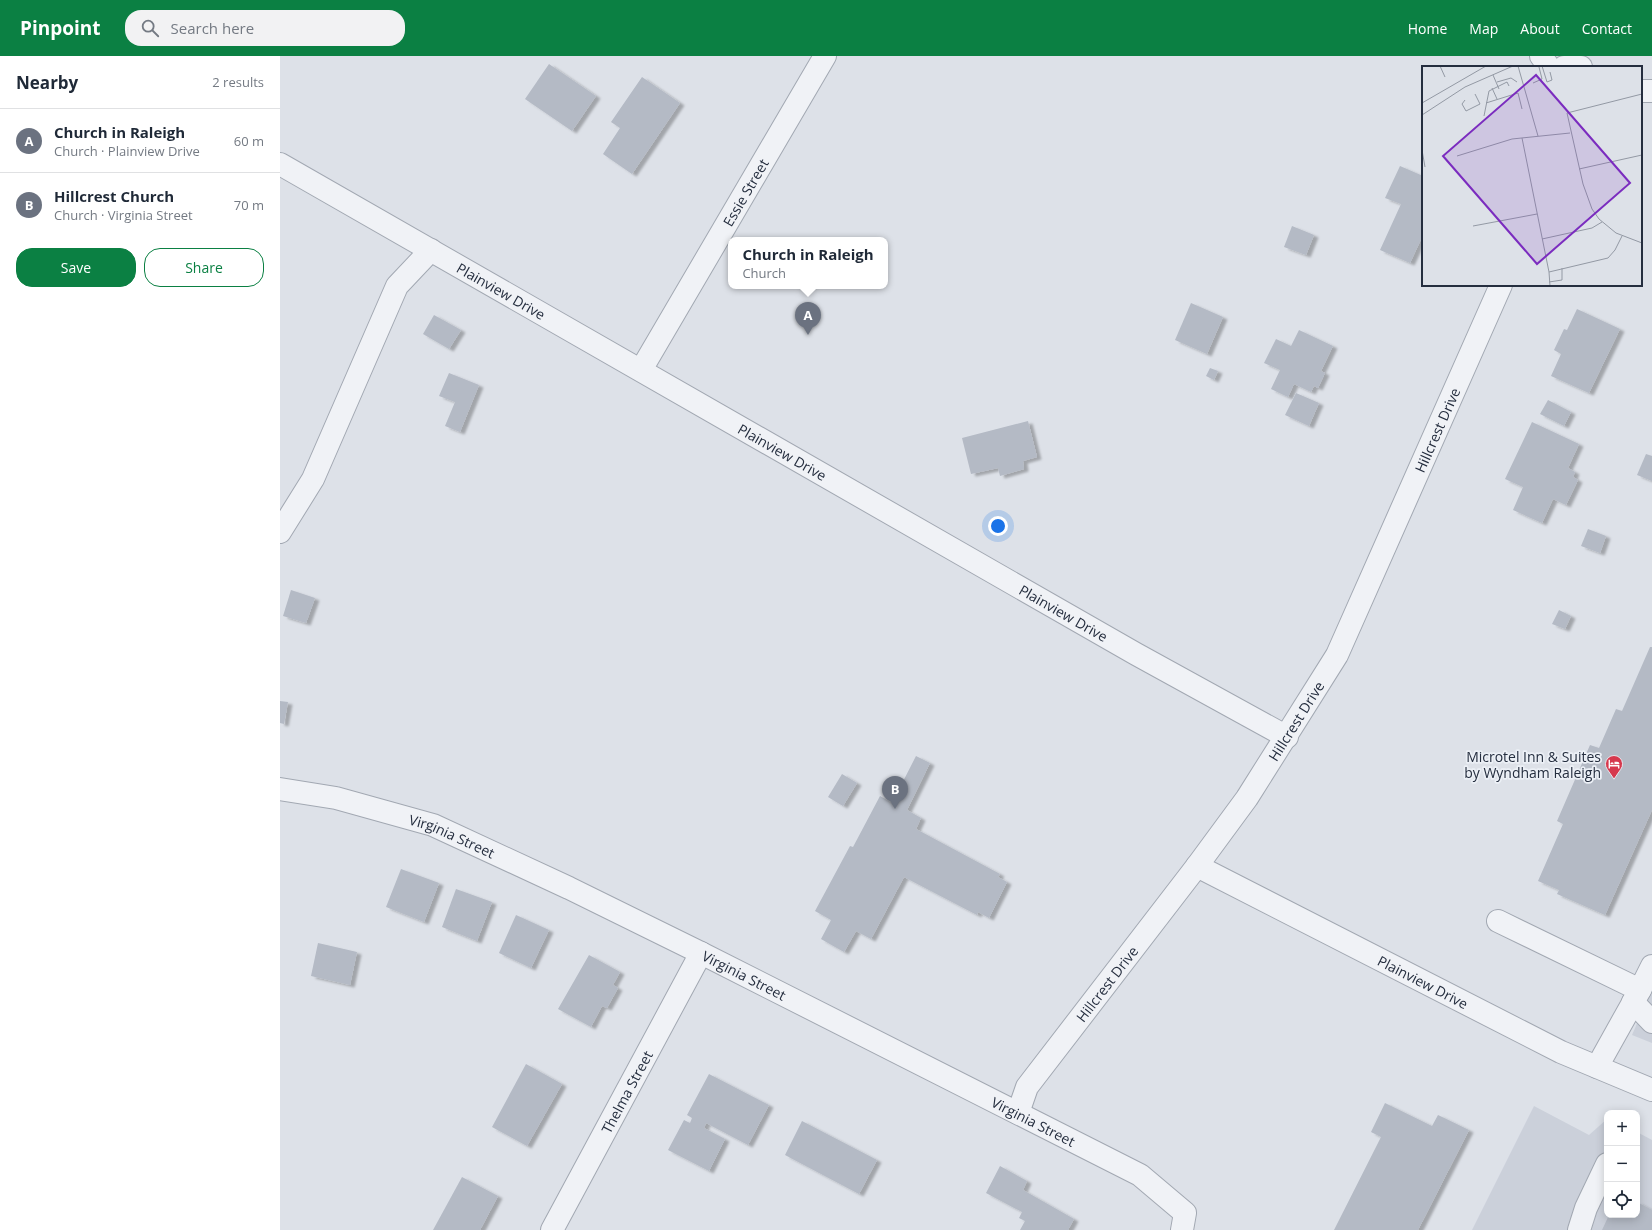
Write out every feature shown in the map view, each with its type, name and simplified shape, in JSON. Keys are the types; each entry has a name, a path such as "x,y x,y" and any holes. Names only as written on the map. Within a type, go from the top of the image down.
{"street":[{"name":"Essie Street","path":"641,370 825,56"},
{"path":"1541,56 1548,66"},
{"name":"Plainview Drive","path":"280,164 1136,654 1287,737"},
{"path":"280,532 313,479 397,286 431,250"},
{"name":"Hillcrest Drive","path":"1018,1113 1027,1087 1197,866 1247,798 1287,737 1337,655 1502,286"},
{"name":"Virginia Street","path":"280,789 336,798 433,825 569,888 701,953 1140,1175 1184,1221"},
{"name":"Plainview Drive","path":"1197,866 1561,1052 1652,1090"},
{"path":"1498,920 1636,996 1652,1022"},
{"name":"Thelma Street","path":"552,1230 701,953"},
{"path":"1597,1067 1652,966"},
{"path":"1579,1230 1586,1208 1604,1170"}],"shaded area":[{"path":"1652,989 1652,1043 1632,1035"},
{"path":"1534,1106 1589,1135 1604,1122 1604,1218 1640,1218 1640,1134 1652,1140 1652,1230 1472,1230"}],"building":[{"path":"549,64 596,96 572,131 525,99"},
{"path":"642,77 680,103 632,174 603,154 620,128 611,122"},
{"path":"1400,166 1422,176 1422,237 1410,263 1380,250 1401,204 1385,198"},
{"path":"1292,226 1314,235 1306,255 1284,247"},
{"path":"1191,303 1223,317 1207,354 1175,340"},
{"path":"1577,309 1620,329 1589,393 1551,376 1561,354 1554,350 1564,329 1567,330"},
{"path":"434,315 461,330 449,349 423,334"},
{"path":"1299,330 1333,346 1321,371 1325,373 1318,388 1314,386 1311,392 1294,384 1288,397 1271,389 1280,370 1264,363 1276,339 1291,346"},
{"path":"1210,368 1218,371 1214,380 1206,376"},
{"path":"449,373 479,385 460,432 445,426 455,402 439,396"},
{"path":"1296,393 1319,403 1309,426 1285,415"},
{"path":"1548,400 1571,412 1564,426 1540,414"},
{"path":"1028,421 1037,457 1023,461 1024,469 1000,476 998,468 971,474 962,438"},
{"path":"1532,422 1579,444 1568,468 1575,472 1573,477 1578,480 1566,505 1553,499 1542,523 1513,510 1523,487 1505,479"},
{"path":"1646,454 1652,456 1652,481 1637,475"},
{"path":"1588,529 1606,536 1600,553 1581,546"},
{"path":"291,590 315,598 306,623 283,616"},
{"path":"1559,610 1571,616 1565,629 1552,624"},
{"name":"Microtel Inn & Suites by Wyndham Raleigh","path":"1650,647 1652,647 1652,810 1605,915 1557,894 1559,890 1538,881 1563,824 1557,821 1590,745 1599,748 1616,709 1622,711"},
{"path":"280,701 288,702 284,724 280,723"},
{"path":"916,756 930,763 907,810 921,818 916,829 1000,874 998,877 1007,882 989,918 978,912 977,915 904,877 871,939 856,931 844,952 821,939 831,920 815,911 850,846 853,847 880,796 892,803"},
{"path":"842,774 857,783 843,806 828,797"},
{"path":"401,869 439,883 424,922 386,907"},
{"path":"456,889 492,902 477,941 442,927"},
{"path":"516,915 549,930 531,968 499,953"},
{"path":"318,943 357,952 350,985 311,976"},
{"path":"589,955 620,972 613,985 618,988 607,1008 602,1006 591,1027 558,1009"},
{"path":"526,1064 562,1084 527,1146 492,1127"},
{"path":"709,1074 769,1105 748,1145 706,1123 704,1128 725,1139 709,1171 668,1150 684,1120 690,1123 692,1118 687,1115"},
{"path":"1385,1103 1432,1126 1438,1115 1469,1130 1418,1230 1334,1230 1381,1137 1371,1132"},
{"path":"802,1121 877,1160 859,1194 785,1155"},
{"path":"1000,1166 1027,1181 1023,1190 1074,1219 1068,1230 1020,1230 1025,1221 1019,1218 1022,1212 986,1193"},
{"path":"462,1177 498,1196 480,1230 433,1230"},
{"path":"1640,1204 1652,1210 1652,1230 1602,1230 1608,1218 1640,1218"}],"place":[{"name":"Church in Raleigh","path":"808,335"},
{"name":"Microtel Inn & Suites by Wyndham Raleigh","path":"1614,779"},
{"name":"Hillcrest Church","path":"895,809"}]}
